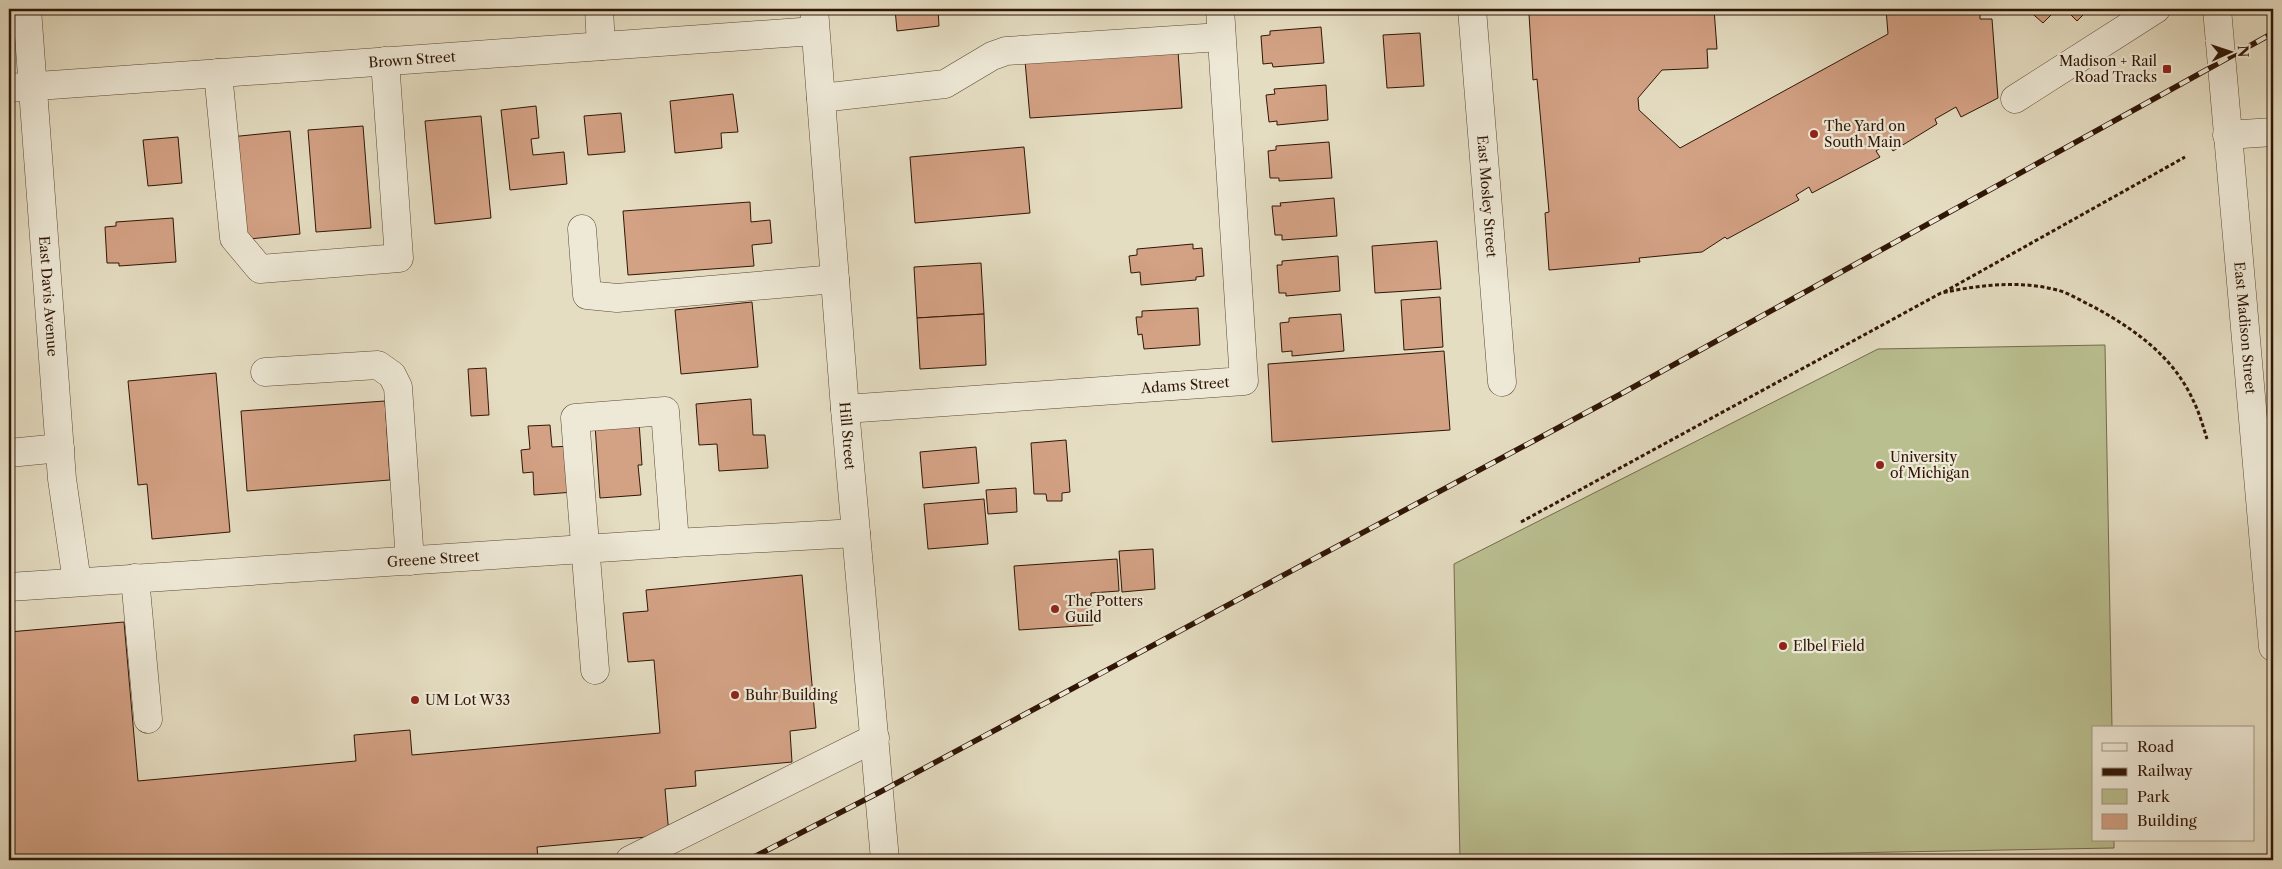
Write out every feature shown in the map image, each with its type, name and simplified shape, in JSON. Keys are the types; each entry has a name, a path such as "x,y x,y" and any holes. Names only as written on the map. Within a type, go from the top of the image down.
{"street":[{"name":"East Davis Avenue","path":"27,9 21,87 62,478 77,582"},
{"path":"599,9 601,46"},
{"name":"Adams Street","path":"845,409 1244,381 1220,9"},
{"name":"East Mosley Street","path":"1472,9 1502,382"},
{"path":"2015,100 2126,18 2156,9"},
{"name":"East Madison Street","path":"2217,9 2228,135 2264,418 2273,646"},
{"name":"Brown Street","path":"21,87 601,46 814,20"},
{"name":"Hill Street","path":"814,20 845,409 885,860"},
{"path":"821,98 945,84 992,56 1006,51 1222,36"},
{"path":"218,73 234,238 260,269 399,258 385,61"},
{"path":"2228,135 2273,132"},
{"path":"582,229 587,295 617,298 835,279"},
{"path":"265,372 378,365 392,375 398,387 410,561"},
{"path":"595,670 575,418 665,411 675,543"},
{"path":"9,454 60,448"},
{"name":"Greene Street","path":"9,587 675,543 856,533"},
{"path":"135,578 148,720"},
{"path":"630,860 875,738"}],"path":[{"path":"1521,522 1941,293 2185,157"},
{"path":"1941,293 1976,286 2035,286 2059,290 2111,316 2143,337 2182,380 2194,400 2207,439"}],"green space":[{"name":"Elbel Field","path":"2105,345 2112,726 2092,726 2092,842 2114,842 2114,848 1460,860 1454,564 1878,349"}],"building":[{"path":"895,9 938,9 939,26 897,31"},
{"path":"1123,9 1155,9 1123,11"},
{"name":"The Yard on South Main","path":"1547,9 1714,9 1717,49 1707,49 1708,68 1662,70 1638,98 1639,110 1680,148 1888,34 1886,9 1986,9 1980,10 1980,19 1992,19 1998,98 1961,117 1956,107 1935,119 1937,124 1893,151 1888,143 1876,151 1880,157 1812,193 1809,187 1796,195 1799,200 1727,239 1725,237 1702,252 1639,258 1640,262 1549,270 1545,213 1549,212 1537,79 1533,80 1529,14 1547,13"},
{"path":"2027,9 2057,9 2043,23"},
{"path":"2065,9 2089,9 2077,21"},
{"path":"1321,27 1324,63 1273,67 1272,63 1263,64 1261,36 1270,35 1270,31"},
{"path":"1420,33 1424,86 1387,88 1383,35"},
{"path":"1178,51 1182,108 1030,118 1025,61"},
{"path":"1326,85 1328,120 1277,125 1277,121 1269,122 1266,95 1275,94 1274,89"},
{"path":"733,94 738,132 721,133 722,148 675,153 670,101"},
{"path":"536,106 539,138 531,139 533,155 564,152 567,184 510,190 501,110"},
{"path":"621,113 625,152 588,155 584,116"},
{"path":"481,116 491,218 435,224 425,121"},
{"path":"363,126 371,228 316,232 308,130"},
{"path":"290,131 300,234 239,240 230,137"},
{"path":"178,137 182,183 148,186 143,140"},
{"path":"1329,142 1332,178 1279,181 1279,178 1270,178 1268,151 1276,150 1276,146"},
{"path":"1024,147 1030,213 915,223 910,157"},
{"path":"1334,198 1337,236 1282,240 1282,235 1275,235 1272,206 1281,206 1280,203"},
{"path":"750,202 751,222 770,220 772,243 752,245 754,266 628,275 623,211"},
{"path":"173,218 176,262 119,266 119,263 107,263 105,227 116,226 116,222"},
{"path":"1437,241 1441,289 1375,293 1372,246"},
{"path":"1193,244 1193,249 1202,248 1204,276 1196,277 1196,280 1141,285 1140,272 1131,273 1129,256 1137,255 1137,249"},
{"path":"1338,256 1340,291 1286,296 1286,293 1279,293 1277,265 1282,265 1282,261"},
{"path":"981,263 984,314 917,318 914,267"},
{"path":"1440,297 1443,347 1404,350 1401,300"},
{"path":"752,302 758,367 681,374 675,310"},
{"path":"1198,308 1200,345 1144,349 1142,334 1138,335 1136,317 1142,317 1142,311"},
{"path":"984,314 986,365 920,369 917,318"},
{"path":"1341,314 1344,351 1292,356 1292,351 1282,352 1280,323 1289,322 1289,318"},
{"path":"1444,351 1450,430 1272,442 1268,364"},
{"path":"486,368 489,415 471,416 468,369"},
{"path":"216,373 230,532 152,539 147,484 138,485 128,381"},
{"path":"751,399 753,435 765,435 768,468 719,471 717,444 699,445 696,404"},
{"path":"385,401 390,480 247,491 241,411"},
{"path":"639,422 642,465 638,465 641,495 600,498 595,425"},
{"path":"550,425 552,447 571,446 574,492 534,495 533,472 523,473 521,450 530,449 528,426"},
{"path":"1066,440 1070,492 1062,493 1062,501 1047,501 1046,494 1034,494 1031,443"},
{"path":"976,447 979,483 923,488 920,452"},
{"path":"1016,488 1017,512 988,514 986,490"},
{"path":"984,499 988,544 928,549 924,504"},
{"path":"1153,549 1155,589 1122,592 1119,551"},
{"name":"The Potters Guild","path":"1117,559 1119,591 1091,593 1093,625 1019,630 1014,566"},
{"name":"Buhr Building","path":"802,575 816,728 790,731 792,762 695,771 696,786 665,789 669,835 537,847 538,860 9,860 9,632 124,622 138,781 356,761 354,735 410,730 412,755 660,733 654,660 628,662 623,613 648,611 646,590"}],"railway":[{"path":"748,860 880,792 1619,395 2273,33"}],"place":[{"name":"Madison + Rail Road Tracks","path":"2167,69"},
{"name":"The Yard on South Main","path":"1814,134"},
{"name":"University of Michigan","path":"1880,465"},
{"name":"The Potters Guild","path":"1055,609"},
{"name":"Elbel Field","path":"1783,646"},
{"name":"Buhr Building","path":"735,695"},
{"name":"UM Lot W33","path":"415,700"}]}
